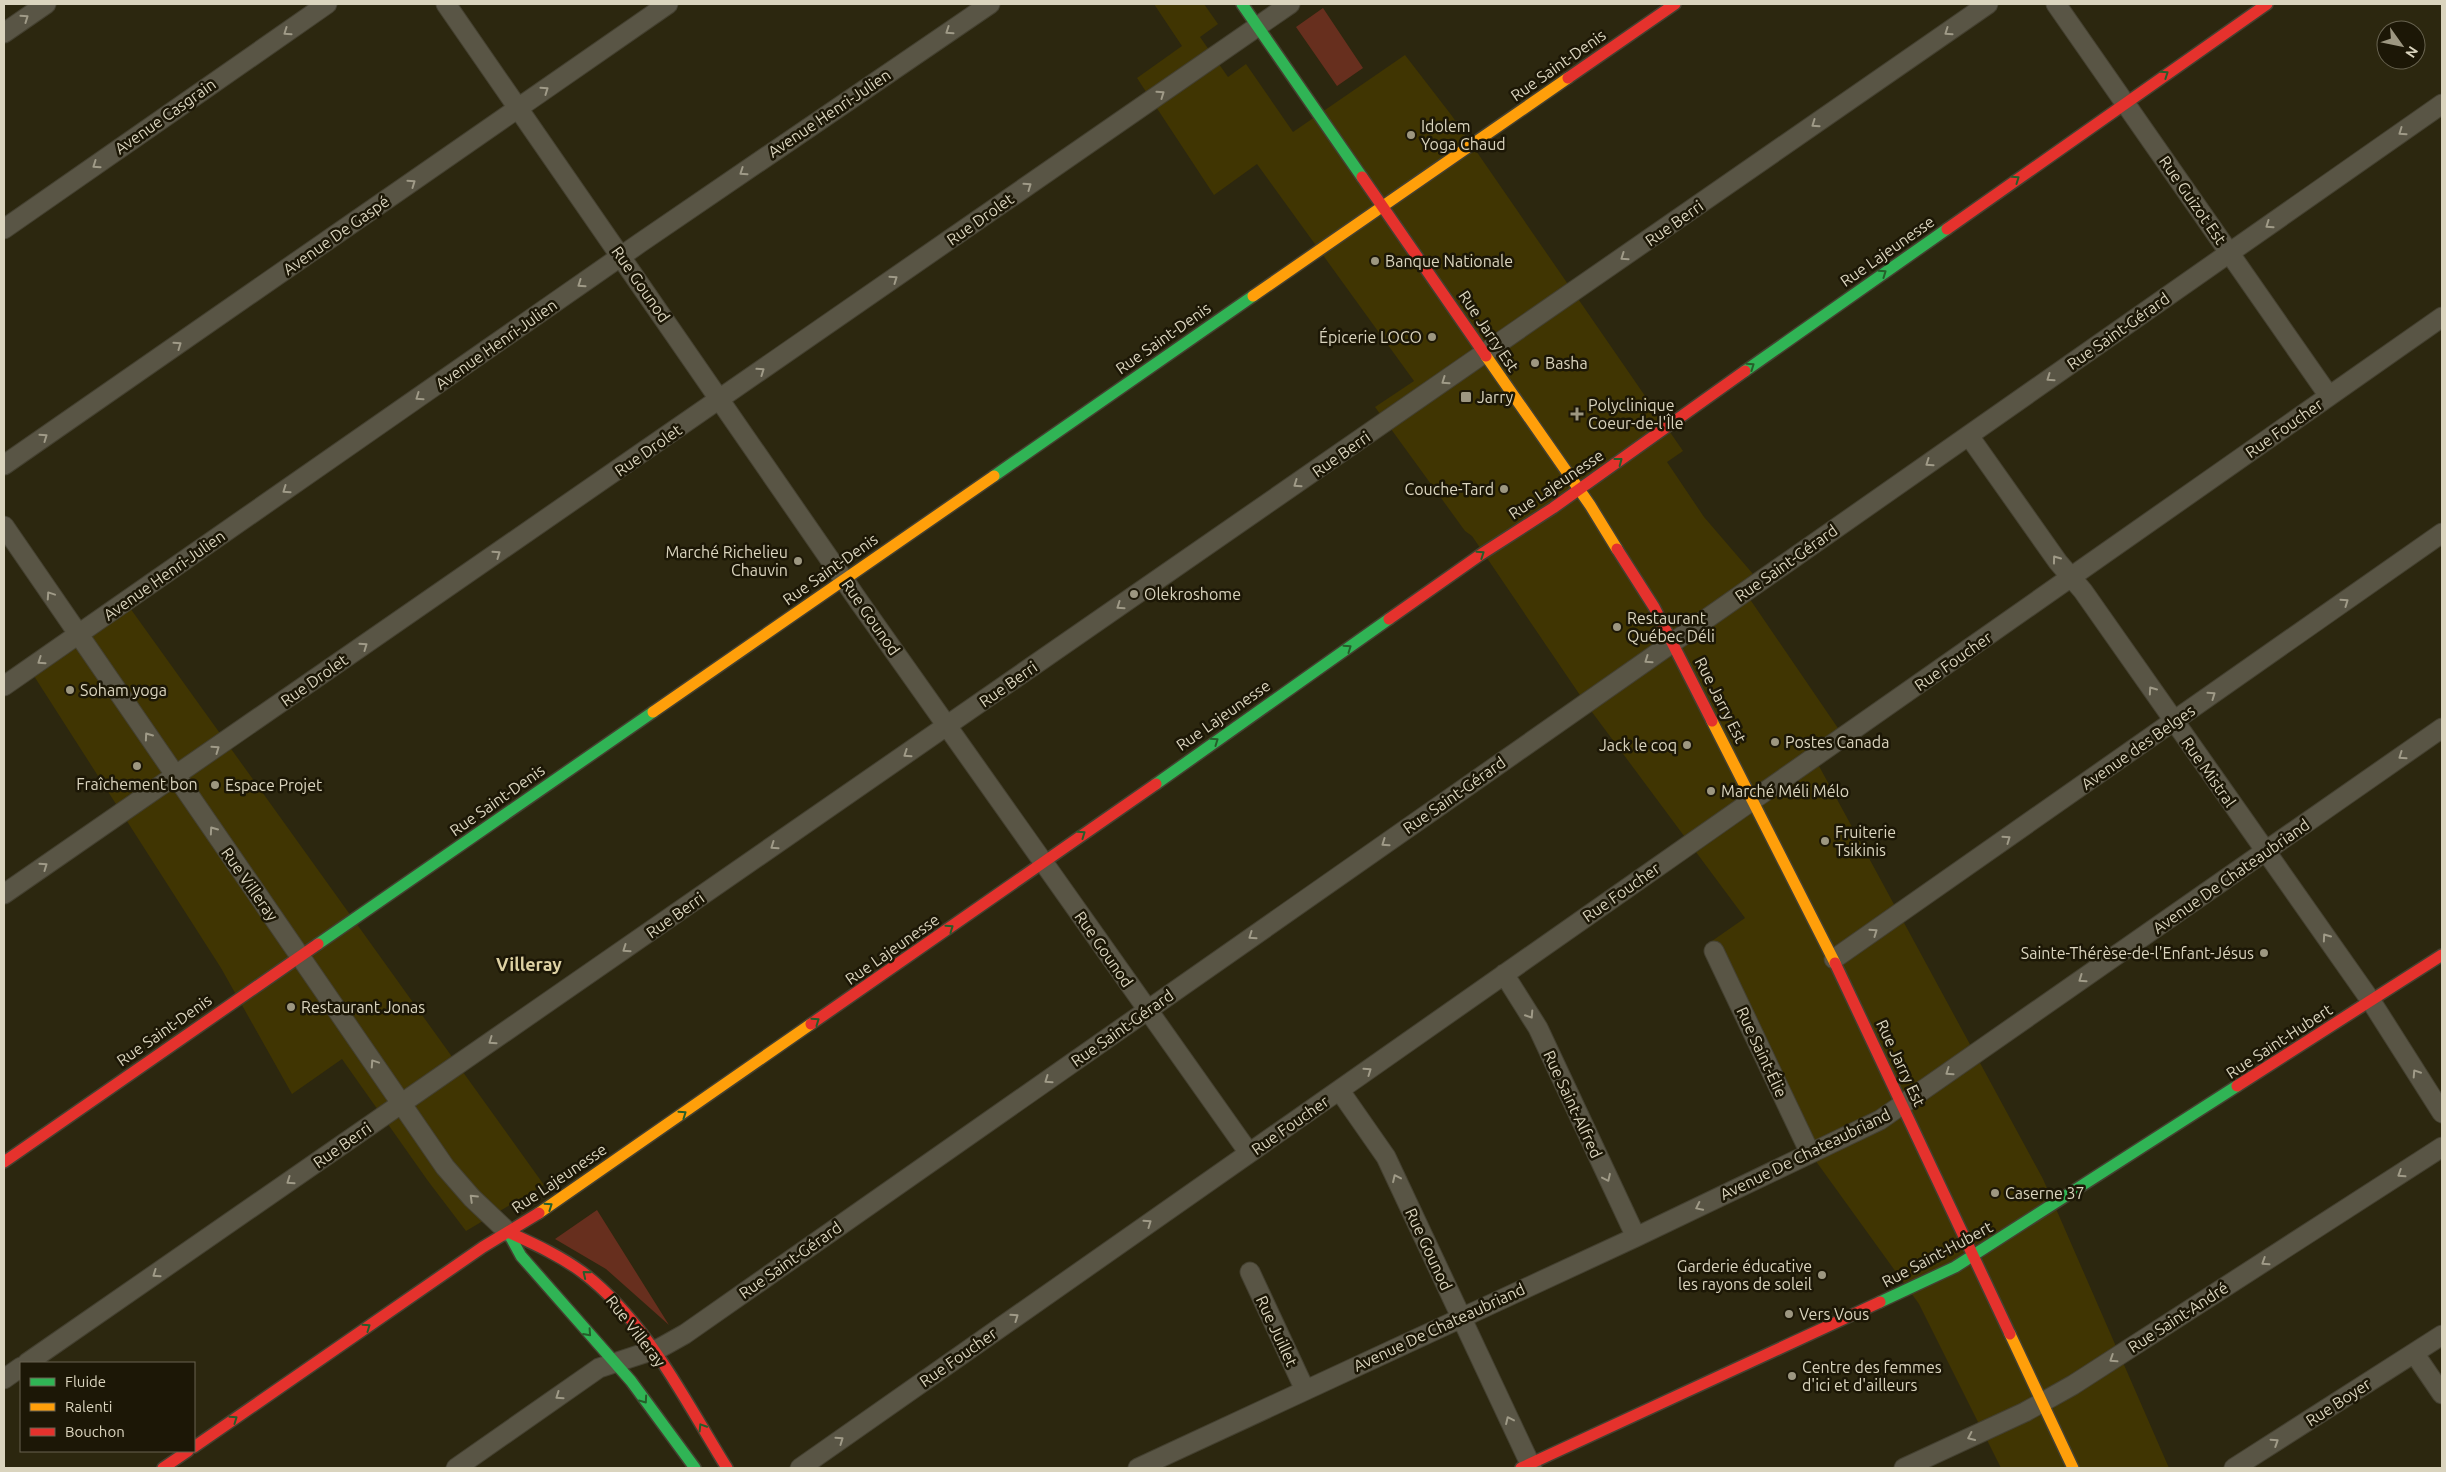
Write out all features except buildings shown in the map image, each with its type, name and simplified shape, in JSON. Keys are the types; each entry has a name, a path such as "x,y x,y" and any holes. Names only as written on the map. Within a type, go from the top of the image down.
{"main road":[{"name":"Rue Jarry Est","path":"1242,4 1579,489 1629,564 1673,642 1834,959 2073,1468"},
{"name":"Rue Saint-Denis","path":"4,1162 1675,4"},
{"name":"Rue Lajeunesse","path":"195,1446 483,1247 654,1134 1480,555 1579,489 2125,102 2267,4"},
{"name":"Rue Saint-Hubert","path":"1528,1467 1906,1290 1974,1255 2442,955"},
{"name":"Rue Villeray","path":"508,1232 540,1244 574,1265 592,1279 623,1311 652,1350 727,1468"},
{"name":"Rue Villeray","path":"508,1232 521,1256 614,1362 695,1468"},
{"path":"163,1468 187,1452"}],"street":[{"path":"4,33 46,4"},
{"name":"Avenue Casgrain","path":"4,229 327,4"},
{"name":"Rue Gounod","path":"446,4 844,579 1249,1153"},
{"name":"Avenue De Gaspé","path":"4,465 520,109 668,4"},
{"name":"Avenue Henri-Julien","path":"4,686 621,256 990,4"},
{"name":"Rue Drolet","path":"4,894 721,400 1290,4"},
{"name":"Rue Berri","path":"28,1362 1988,4"},
{"name":"Rue Guizot Est","path":"2056,4 2329,396"},
{"name":"Rue Saint-Gérard","path":"456,1468 599,1368 652,1350 685,1334 2442,104"},
{"name":"Rue Foucher","path":"800,1468 2442,317"},
{"name":"Rue Mistral","path":"1969,436 2083,591 2371,1001 2442,1113"},
{"name":"Rue Villeray","path":"4,526 451,1175 508,1232"},
{"name":"Avenue des Belges","path":"1834,959 2442,533"},
{"name":"Avenue De Chateaubriand","path":"1138,1468 1636,1237 1880,1120 2442,728"},
{"name":"Rue Saint-Élie","path":"1714,951 1810,1153"},
{"name":"Rue Saint-Alfred","path":"1504,974 1538,1028 1636,1237"},
{"name":"Rue Gounod","path":"1340,1091 1386,1157 1528,1467"},
{"name":"Rue Saint-André","path":"1904,1468 2042,1403 2442,1147"},
{"name":"Rue Juillet","path":"1250,1272 1305,1390"},
{"name":"Rue Boyer","path":"2234,1468 2442,1335"},
{"path":"2414,1353 2442,1394"},
{"path":"4,1379 20,1368"}],"shaded area":[{"path":"1154,4 1204,4 1218,24 1200,37 1228,77 1246,64 1293,132 1405,55 1452,116 1683,451 1667,462 1704,517 1759,581 1745,592 1844,737 1813,755 2043,1179 2169,1468 2001,1468 1919,1304 1810,1153 1712,941 1745,918 1586,704 1472,536 1465,531 1375,407 1414,381 1257,164 1214,195 1137,78 1182,46"},
{"path":"1323,8 1363,68 1337,86 1296,27"},
{"path":"130,608 544,1185 466,1231 428,1181 342,1059 292,1094 221,968 34,676"},
{"path":"597,1210 669,1325 606,1269 555,1239"}],"traffic: fast":[{"path":"1242,4 1362,177"},
{"path":"1745,371 1947,229"},
{"path":"994,476 1253,296"},
{"path":"1156,784 1389,619"},
{"path":"318,944 653,712"},
{"path":"1880,1302 1955,1267 2237,1086"},
{"path":"508,1232 521,1256 631,1381 695,1468"}],"traffic: slow":[{"path":"1253,296 1568,78"},
{"path":"1486,356 1590,505 1617,549"},
{"path":"653,712 994,476"},
{"path":"1712,721 1835,963"},
{"path":"539,1213 811,1024"},
{"path":"2010,1334 2073,1468"}],"traffic: jam":[{"path":"1568,78 1675,4"},
{"path":"1947,229 2267,4"},
{"path":"1362,177 1486,356"},
{"path":"1389,619 1480,555 1553,508 1745,371"},
{"path":"1617,549 1654,607 1712,721"},
{"path":"811,1024 1156,784"},
{"path":"4,1162 318,944"},
{"path":"2237,1086 2442,955"},
{"path":"1835,963 2010,1334"},
{"path":"195,1446 483,1247 539,1213"},
{"path":"508,1232 546,1250 582,1272 626,1314 663,1363 727,1468"},
{"path":"1521,1468 1880,1302"},
{"path":"163,1468 187,1452"}],"place":[{"name":"Idolem Yoga Chaud","path":"1411,135"},
{"name":"Banque Nationale","path":"1375,261"},
{"name":"Épicerie LOCO","path":"1432,337"},
{"name":"Basha","path":"1535,363"},
{"name":"Jarry","path":"1466,397"},
{"name":"Polyclinique Coeur-de-l'Île","path":"1577,414"},
{"name":"Couche-Tard","path":"1504,489"},
{"name":"Marché Richelieu Chauvin","path":"798,561"},
{"name":"Olekroshome","path":"1134,594"},
{"name":"Restaurant Québec Déli","path":"1617,627"},
{"name":"Soham yoga","path":"70,690"},
{"name":"Postes Canada","path":"1775,742"},
{"name":"Jack le coq","path":"1687,745"},
{"name":"Fraîchement bon","path":"137,766"},
{"name":"Espace Projet","path":"215,785"},
{"name":"Marché Méli Mélo","path":"1711,791"},
{"name":"Fruiterie Tsikinis","path":"1825,841"},
{"name":"Sainte-Thérèse-de-l'Enfant-Jésus","path":"2264,953"},
{"name":"Restaurant Jonas","path":"291,1007"},
{"name":"Caserne 37","path":"1995,1193"},
{"name":"Garderie éducative les rayons de soleil","path":"1822,1275"},
{"name":"Vers Vous","path":"1789,1314"},
{"name":"Centre des femmes d'ici et d'ailleurs","path":"1792,1376"}],"district":[{"name":"Villeray","path":"529,965"}]}
